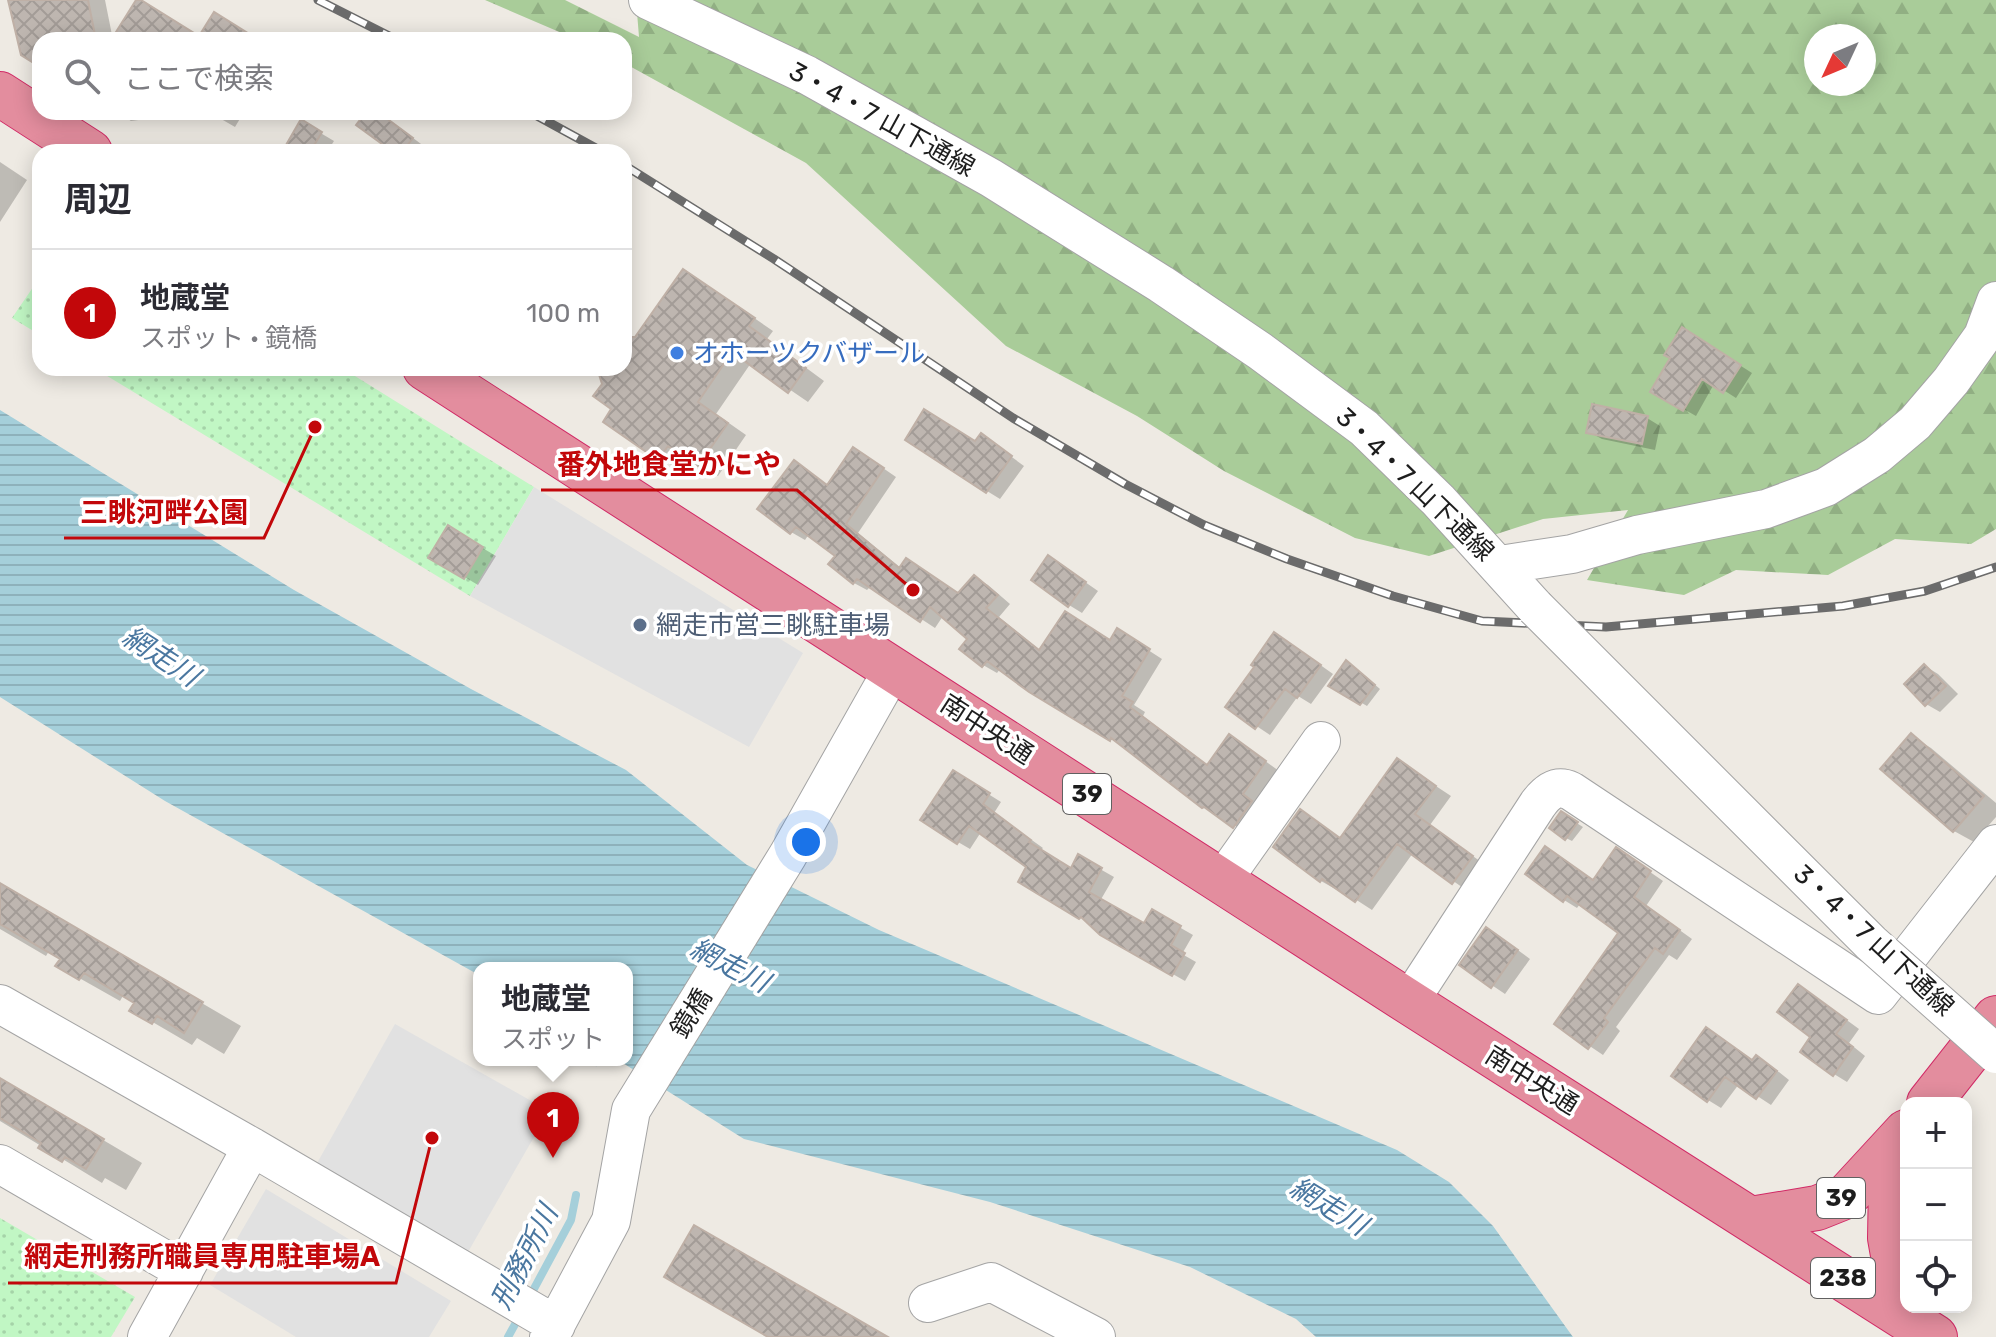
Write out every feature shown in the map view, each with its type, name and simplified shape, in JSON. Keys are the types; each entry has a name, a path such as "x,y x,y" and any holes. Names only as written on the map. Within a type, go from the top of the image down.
{"highway":[{"path":"0,94 32,115"},
{"path":"40,120 78,144"},
{"name":"南中央通","path":"437,376 1751,1219"},
{"path":"1934,1097 1996,1018"},
{"name":"39","path":"1751,1219 1817,1208 1847,1196 1900,1139"},
{"path":"1900,1142 1891,1183 1890,1238 1919,1327"},
{"name":"238","path":"1751,1219 1919,1327"}],"street":[{"name":"3・4・7 山下通線","path":"648,0 807,75 965,164 1173,293 1260,351 1364,428 1438,500 1535,607 1871,943 1996,1054"},
{"path":"1500,565 1572,554 1677,526 1766,509 1826,487 1877,455 1915,423 1951,381 1983,336 1996,301"},
{"name":"鏡橋","path":"539,1319 611,1221 631,1110 788,855 893,669"},
{"path":"1222,881 1321,741"},
{"path":"1409,1002 1538,804 1545,794 1554,789 1562,787 1571,791 1878,995 1996,844"},
{"path":"0,1004 252,1147 539,1319"},
{"path":"147,1337 252,1147"},
{"path":"0,1164 184,1271"},
{"path":"928,1303 991,1282 1096,1337"}],"green space":[{"path":"485,0 565,0 629,32 559,32"},
{"path":"636,0 1996,0 1996,529 1971,544 1895,539 1828,575 1736,570 1684,595 1587,580 1628,510 1543,519 1429,556 1355,538 1224,471 1137,416 1006,346 806,163 632,67 632,34 639,37"},
{"path":"32,289 32,330 12,318"},
{"path":"107,376 355,376 534,487 470,596"},
{"path":"0,1218 135,1297 111,1337 0,1337"}],"shaded area":[{"name":"網走市営三眺駐車場","path":"534,487 803,653 749,747 470,596"},
{"path":"395,1024 549,1111 468,1252 316,1165"},
{"path":"266,1189 451,1301 429,1337 296,1337 210,1285"}],"water":[{"name":"網走川","path":"0,410 294,590 471,689 626,770 747,865 879,930 1397,1150 1449,1182 1493,1226 1573,1337 1316,1337 1296,1319 1190,1267 990,1202 744,1139 628,1066 633,1066 633,962 473,962 473,972 165,801 0,697"}],"building":[{"path":"8,0 88,0 94,32 32,32 32,62 21,55"},
{"path":"136,0 141,0 193,32 116,32"},
{"path":"214,12 246,32 202,32"},
{"path":"300,120 322,132 315,144 287,144"},
{"path":"360,120 389,120 413,138 408,144 382,144 356,125"},
{"name":"オホーツクバザール","path":"683,269 755,318 749,326 806,368 788,393 732,352 698,402 728,423 698,466 668,446 658,460 603,422 611,409 593,396 602,384 600,376 632,376 632,337"},
{"path":"1682,327 1741,365 1723,393 1702,379 1683,411 1650,392 1670,358 1664,355"},
{"path":"1592,404 1648,416 1642,444 1586,433"},
{"path":"924,409 975,441 981,433 1012,456 986,493 905,440"},
{"path":"853,447 884,468 846,524 899,568 906,558 958,593 974,575 998,595 986,608 1039,650 1065,611 1110,640 1117,628 1150,649 1122,696 1133,702 1130,707 1207,765 1229,734 1266,761 1243,794 1252,801 1233,828 1111,738 1110,741 1029,692 987,661 982,667 959,649 967,639 930,607 920,622 857,579 853,584 828,564 835,556 796,527 790,534 757,509 794,460 827,485"},
{"path":"448,525 483,547 464,579 428,558"},
{"path":"1048,555 1086,582 1068,607 1031,580"},
{"path":"1274,632 1321,665 1297,698 1285,689 1255,729 1225,707"},
{"path":"1346,660 1375,685 1360,705 1328,686"},
{"path":"1924,664 1946,686 1925,706 1904,684"},
{"path":"1911,733 1984,796 1953,832 1880,769"},
{"path":"1397,758 1436,786 1415,814 1473,856 1452,884 1397,844 1355,902 1322,879 1320,882 1273,847 1300,809 1340,838"},
{"path":"953,770 990,793 983,804 1031,840 1029,842 1071,868 1078,854 1102,868 1089,892 1144,923 1152,909 1181,926 1171,945 1185,953 1172,976 1100,935 1081,917 1079,919 1018,882 1026,867 969,826 957,844 920,820"},
{"path":"1561,811 1578,822 1565,840 1549,828"},
{"path":"1545,846 1593,880 1616,847 1651,871 1634,897 1680,930 1663,954 1655,948 1604,1018 1608,1022 1588,1049 1554,1024 1618,933 1567,896 1563,902 1525,874"},
{"path":"0,883 203,1002 184,1033 157,1016 152,1024 129,1011 134,1003 84,973 79,980 55,966 60,959 0,924"},
{"path":"1486,927 1518,950 1491,988 1459,965"},
{"path":"1798,984 1847,1020 1836,1034 1853,1047 1833,1076 1800,1052 1810,1037 1777,1012"},
{"path":"1706,1027 1752,1060 1756,1055 1777,1071 1756,1099 1725,1077 1707,1102 1671,1076"},
{"path":"0,1078 104,1139 86,1169 65,1157 62,1162 38,1148 41,1143 0,1118"},
{"path":"694,1225 888,1337 768,1337 664,1277"}],"waterway":[{"name":"刑務所川","path":"565,1132 569,1117"},
{"name":"刑務所川","path":"529,1298 571,1220 576,1195"},
{"name":"刑務所川","path":"508,1337 519,1317"}],"railway":[{"path":"318,0 381,32"},
{"path":"545,120 588,144"},
{"path":"632,170 774,259 1013,418 1125,484 1204,525 1287,559 1393,596 1482,621 1606,627 1843,606 1925,591 1996,567"}],"place":[{"name":"オホーツクバザール","path":"677,353"},
{"name":"三眺河畔公園","path":"315,427"},
{"name":"番外地食堂かにや","path":"913,590"},
{"name":"網走市営三眺駐車場","path":"640,625"},
{"name":"網走刑務所職員専用駐車場A","path":"432,1138"},
{"name":"地蔵堂","path":"553,1158"}]}
